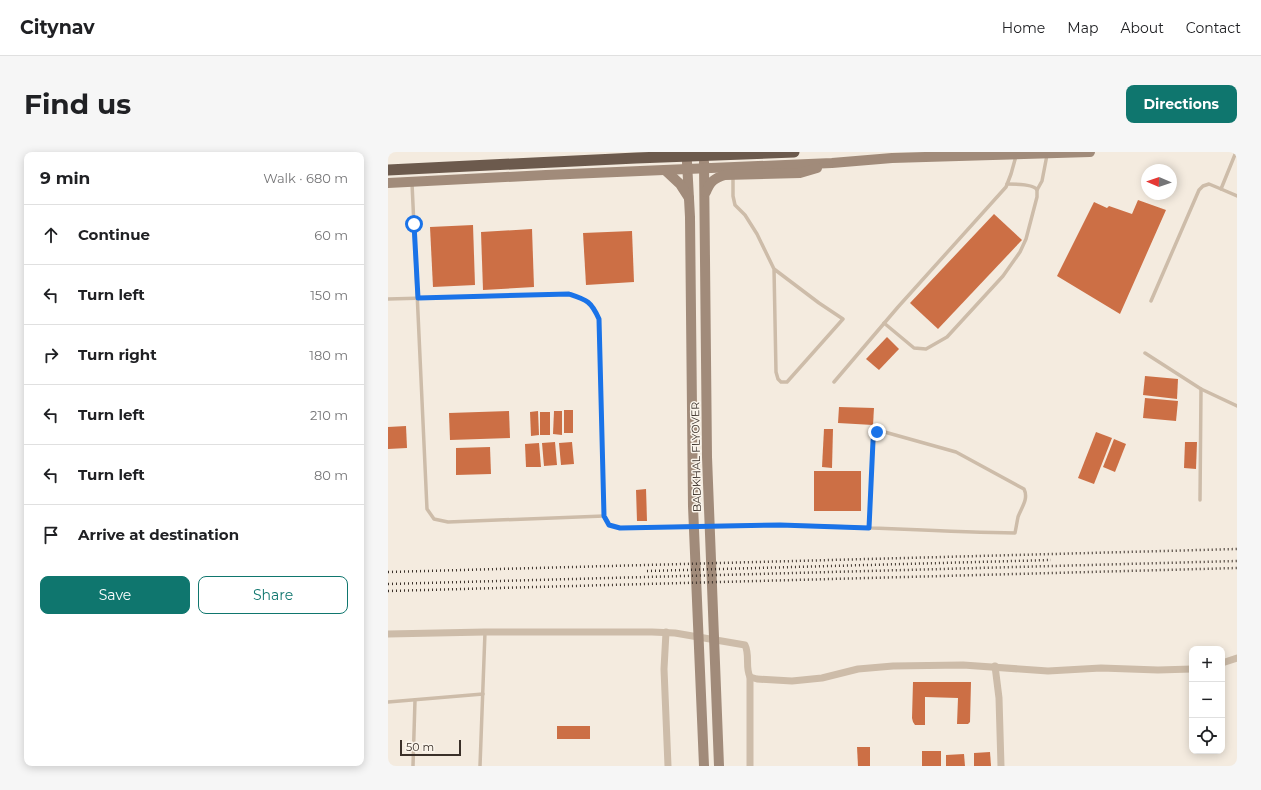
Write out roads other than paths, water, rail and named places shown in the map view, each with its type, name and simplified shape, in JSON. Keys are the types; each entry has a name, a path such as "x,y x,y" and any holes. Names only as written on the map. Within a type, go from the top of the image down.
{"highway":[{"path":"388,170 794,152"}],"main road":[{"path":"662,152 658,164 660,170 680,184 689,198"},
{"name":"BADKHAL FLYOVER","path":"687,152 690,217 693,506 704,766"},
{"name":"BADKHAL FLYOVER","path":"704,152 707,457 719,766"},
{"path":"744,152 746,159 756,166"},
{"path":"388,183 832,163 892,158 1090,152"},
{"path":"705,195 709,185 715,178 725,175 800,173 832,163"}],"street":[{"path":"388,634 485,632 666,632 745,645 748,650 747,671 750,678 750,766"},
{"path":"666,632 664,670 668,766"},
{"path":"1225,662 1237,658"},
{"path":"750,678 792,681 822,678 858,669 893,666 995,666 1000,668 1048,671 1100,668 1158,670 1189,669"},
{"path":"995,666 999,698 1001,766"}],"lane":[{"path":"1221,189 1236,152"},
{"path":"884,323 914,348 926,349 947,337 1003,276 1020,252 1026,239 1034,212 1037,190 1042,182 1048,153"},
{"path":"834,382 884,323 1006,187 1016,154"},
{"path":"733,175 733,196 735,205 745,215 757,234 774,270 776,372 778,379 781,382 787,382 843,319 774,270"},
{"path":"412,182 427,509 434,519 448,522 604,516"},
{"path":"1007,184 1030,186 1036,188 1037,190"},
{"path":"1151,301 1203,186 1209,184 1237,196"},
{"path":"388,299 569,294 582,298 593,306 599,319 604,516 609,525 620,528 780,525 1015,533 1018,516 1024,504 1026,492 1024,489 956,452 881,431 874,435 873,441 869,528"},
{"path":"1145,353 1201,388 1237,406"},
{"path":"1200,500 1201,388"},
{"path":"480,766 485,632"},
{"path":"388,702 483,694"},
{"path":"413,766 415,700"}],"railway":[{"path":"388,572 1237,549"},
{"path":"647,571 1051,560"},
{"path":"388,584 1237,561"},
{"path":"388,591 1237,568"}]}
